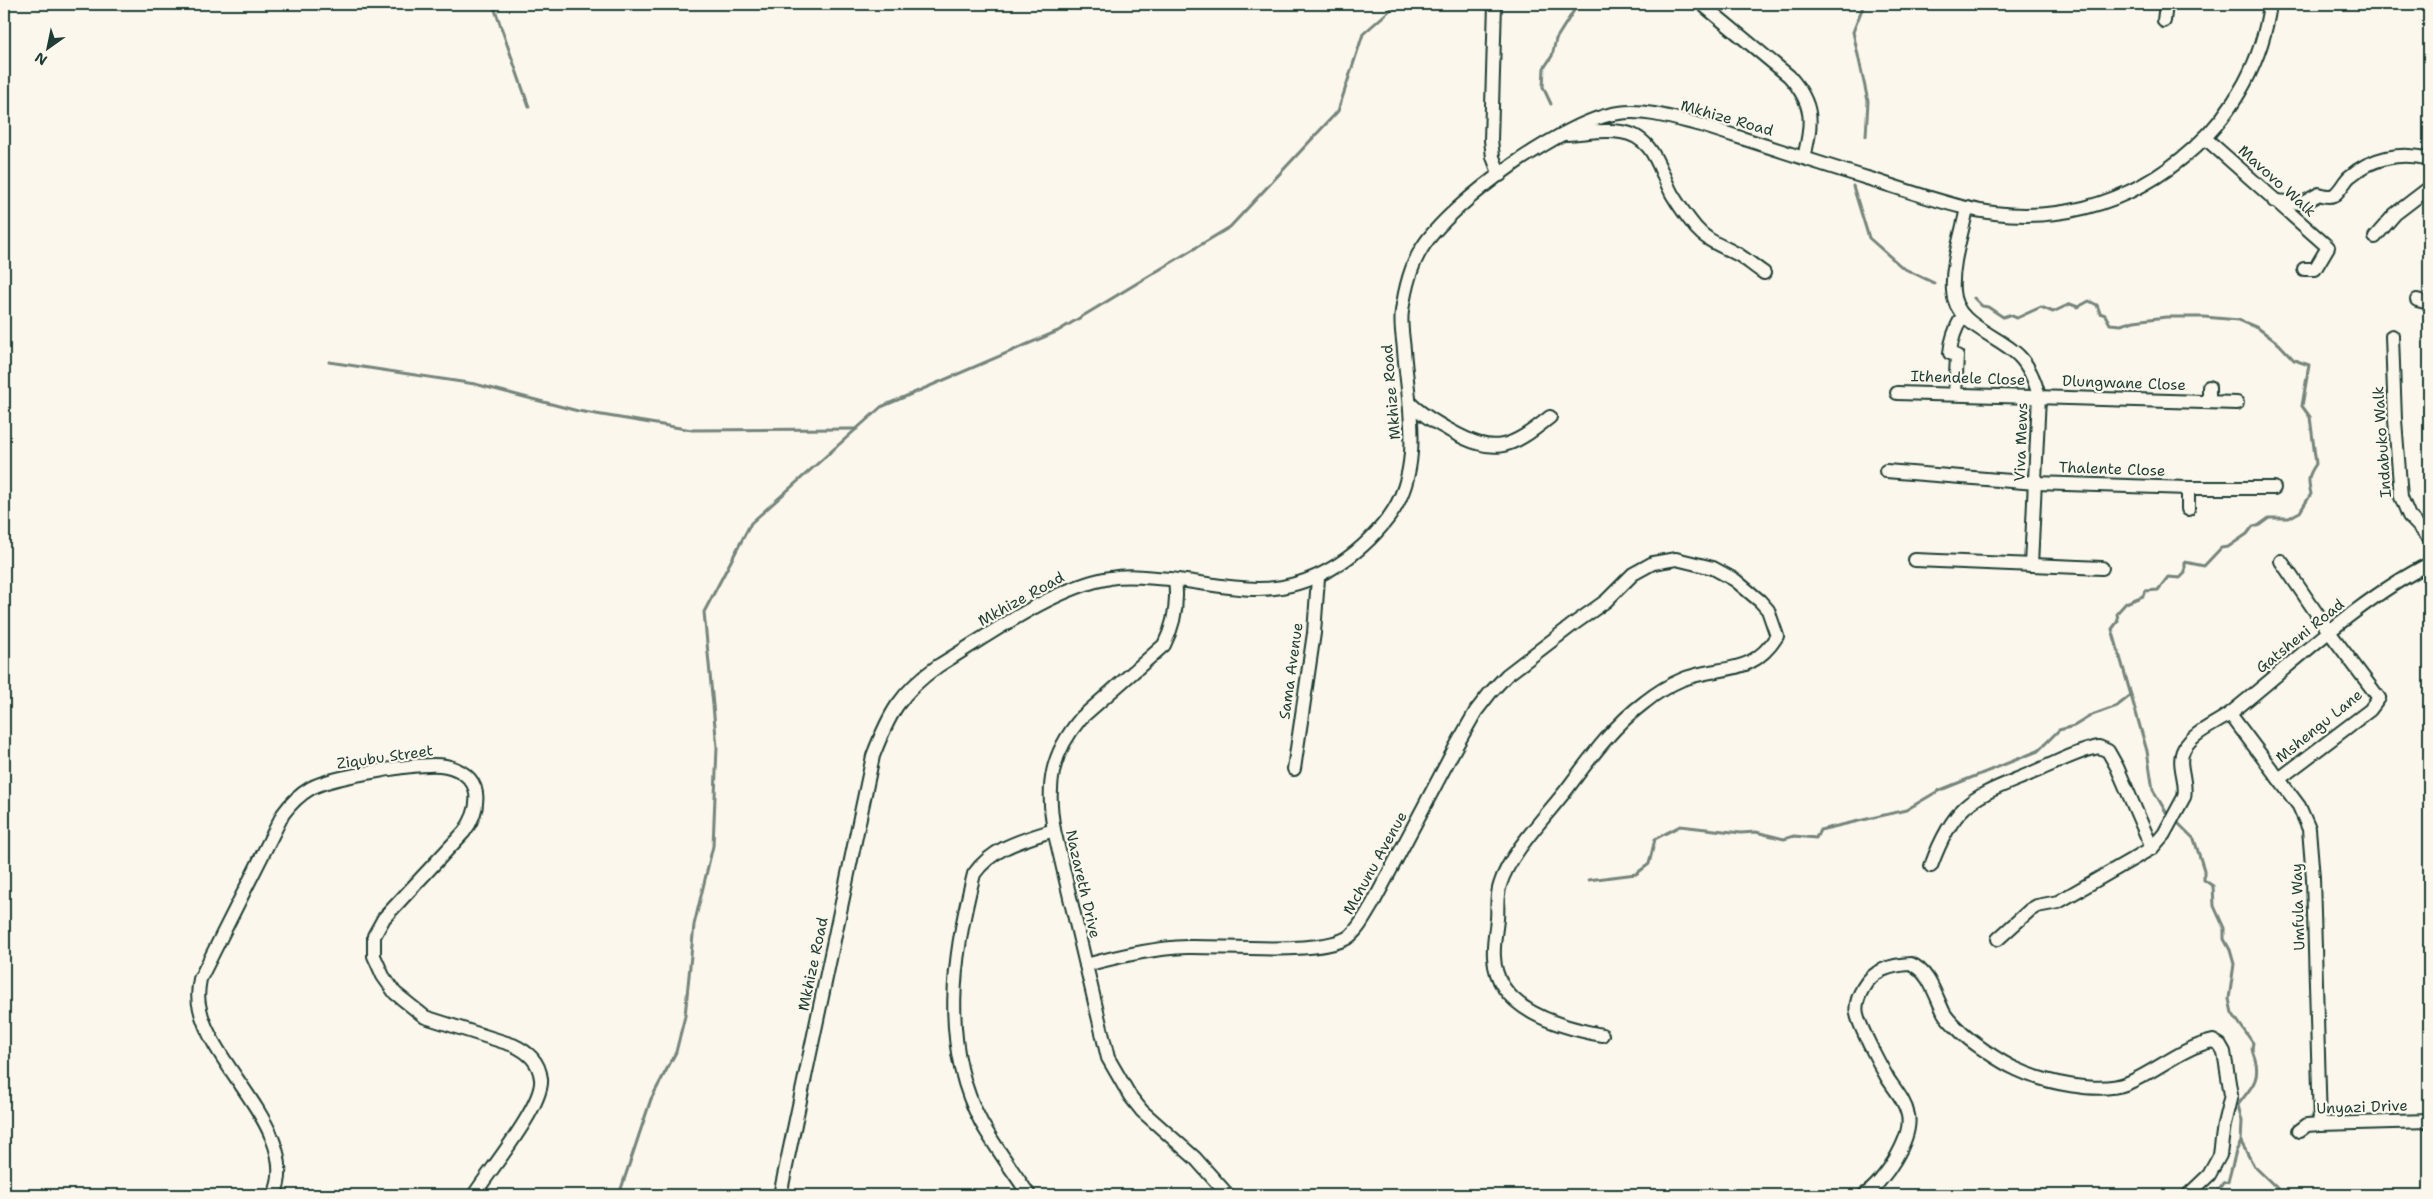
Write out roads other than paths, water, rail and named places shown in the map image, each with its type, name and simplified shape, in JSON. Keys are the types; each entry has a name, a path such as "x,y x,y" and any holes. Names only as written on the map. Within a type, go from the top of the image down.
{"street":[{"path":"1495,4 1491,140 1493,157 1500,175"},
{"path":"1702,4 1782,70 1801,89 1807,100 1811,127 1804,158"},
{"path":"2164,21 2166,4"},
{"name":"Mkhize Road","path":"780,1195 873,756 896,704 923,676 938,666 1058,595 1087,583 1124,576 1259,589 1289,585 1318,578 1349,558 1391,515 1404,487 1412,455 1410,404 1401,316 1414,263 1424,245 1468,199 1560,135 1592,119 1621,112 1644,114 1701,125 1967,208 2036,215 2084,209 2139,187 2160,175 2204,138 2238,94 2252,69 2266,30 2270,4"},
{"path":"1560,135 1596,130 1622,132 1642,140 1650,147 1672,194 1697,229 1712,242 1741,256 1764,273"},
{"name":"Mavovo Walk","path":"2204,138 2328,247 2315,269 2304,269"},
{"path":"2274,201 2302,203 2319,194 2325,196 2334,195 2348,178 2369,163 2391,156 2416,156 2429,159"},
{"path":"2375,237 2395,214 2429,188"},
{"name":"Viva Mews","path":"1967,208 1953,291 1954,301 1964,315 2020,356 2035,381 2039,396 2031,565"},
{"path":"1955,394 1957,356 1950,353 1951,343 1956,326 1964,315"},
{"name":"Indabuko Walk","path":"2392,336 2395,420 2401,498 2409,516 2429,537"},
{"path":"2209,387 2209,401"},
{"name":"Ithendele Close","path":"1897,392 2039,396"},
{"name":"Dlungwane Close","path":"2039,396 2237,402"},
{"path":"1410,404 1426,417 1470,442 1494,448 1520,439 1550,417"},
{"name":"Thalente Close","path":"1886,471 2036,483 2188,488 2274,488"},
{"path":"2188,488 2188,509"},
{"name":"Mchunu Avenue","path":"1086,964 1148,951 1185,947 1304,947 1326,945 1348,937 1359,926 1372,905 1476,711 1507,676 1574,622 1606,601 1634,574 1645,567 1676,559 1714,568 1735,580 1768,610 1777,636 1760,658 1744,665 1681,680 1646,701 1626,718 1592,754 1516,855 1500,885 1494,958 1497,972 1506,988 1525,1008 1544,1019 1572,1029 1602,1034"},
{"path":"1915,560 2102,568"},
{"path":"2281,561 2330,633"},
{"name":"Gatsheni Road","path":"2152,848 2164,834 2184,797 2186,791 2180,761 2185,747 2193,738 2230,714 2385,591 2429,564"},
{"name":"Sama Avenue","path":"1294,769 1314,633 1318,578"},
{"name":"Nazareth Drive","path":"1176,580 1174,616 1170,633 1164,645 1081,718 1069,732 1057,756 1050,781 1049,796 1054,830 1108,1058 1126,1090 1142,1111 1195,1158 1228,1195"},
{"name":"Mshengu Lane","path":"2279,779 2370,710 2379,698 2330,633"},
{"name":"Umfula Way","path":"2230,714 2299,806 2311,840 2320,1124"},
{"path":"1931,866 1946,830 1967,804 2000,785 2055,762 2099,747 2108,751 2117,767 2152,848 2058,902 2037,906 1998,939"},
{"name":"Ziqubu Street","path":"274,1195 279,1174 272,1140 264,1121 222,1059 203,1022 199,1008 200,979 283,814 292,802 312,787 334,781 386,770 435,765 457,770 471,781 475,790 476,811 472,822 464,832 384,918 374,936 373,948 374,956 383,976 407,1004 425,1017 513,1045 525,1051 538,1067 540,1089 528,1116 474,1195"},
{"path":"1029,1195 992,1140 971,1100 954,1032 954,975 974,874 983,861 998,851 1054,830"},
{"path":"1864,1195 1872,1191 1891,1168 1909,1124 1905,1104 1880,1063 1857,1013 1857,1004 1868,979 1877,972 1897,965 1911,964 1924,975 1940,1000 1949,1020 1967,1038 2017,1070 2072,1086 2121,1086 2180,1053 2204,1042 2213,1041 2220,1045 2227,1064 2231,1095 2224,1124 2220,1155 2209,1176 2188,1195"},
{"name":"Unyazi Drive","path":"2299,1131 2307,1125 2320,1124 2429,1121"}],"waterway":[{"path":"493,4 529,107"},
{"path":"619,1195 651,1099 676,1052 685,1016 694,925 713,846 717,747 704,612 751,523 881,407 1058,331 1230,227 1338,111 1363,34 1397,4"},
{"path":"1551,104 1543,87 1544,68 1552,56 1556,39 1578,4"},
{"path":"1864,4 1853,32 1868,101 1866,136"},
{"path":"1853,186 1869,238 1903,268 1934,283"},
{"path":"1974,298 1982,306 1988,307 2003,317 2009,315 2017,318 2041,307 2053,312 2070,304 2078,307 2089,301 2097,305 2100,313 2105,315 2110,324 2121,325 2134,321 2166,317 2204,317 2239,320 2258,328 2279,344 2294,360 2309,365 2302,406 2310,417 2316,464 2309,479 2311,494 2300,512 2289,518 2269,518 2258,526 2253,526 2247,534 2228,547 2221,548 2204,566 2185,562 2185,573 2180,578 2168,577 2158,590 2145,591 2143,596 2126,603 2117,613 2118,621 2112,629 2147,751 2153,790 2169,817"},
{"path":"329,362 475,384 578,411 692,430 857,429"},
{"path":"1588,880 1636,874 1649,864 1655,839 1680,826 1741,833 1756,832 1784,839 1794,836 1816,838 1820,830 1906,810 1938,791 2038,751 2059,730 2074,726 2092,715 2117,706 2131,695"},
{"path":"2176,821 2194,839 2204,870 2204,880 2213,886 2214,906 2224,928 2224,939 2234,964 2229,999 2232,1013 2253,1043 2252,1050 2257,1073 2253,1084 2238,1105 2242,1121 2241,1142 2236,1151 2228,1182 2223,1183 2215,1195"},
{"path":"2241,1142 2254,1166 2281,1192 2291,1195"}]}
